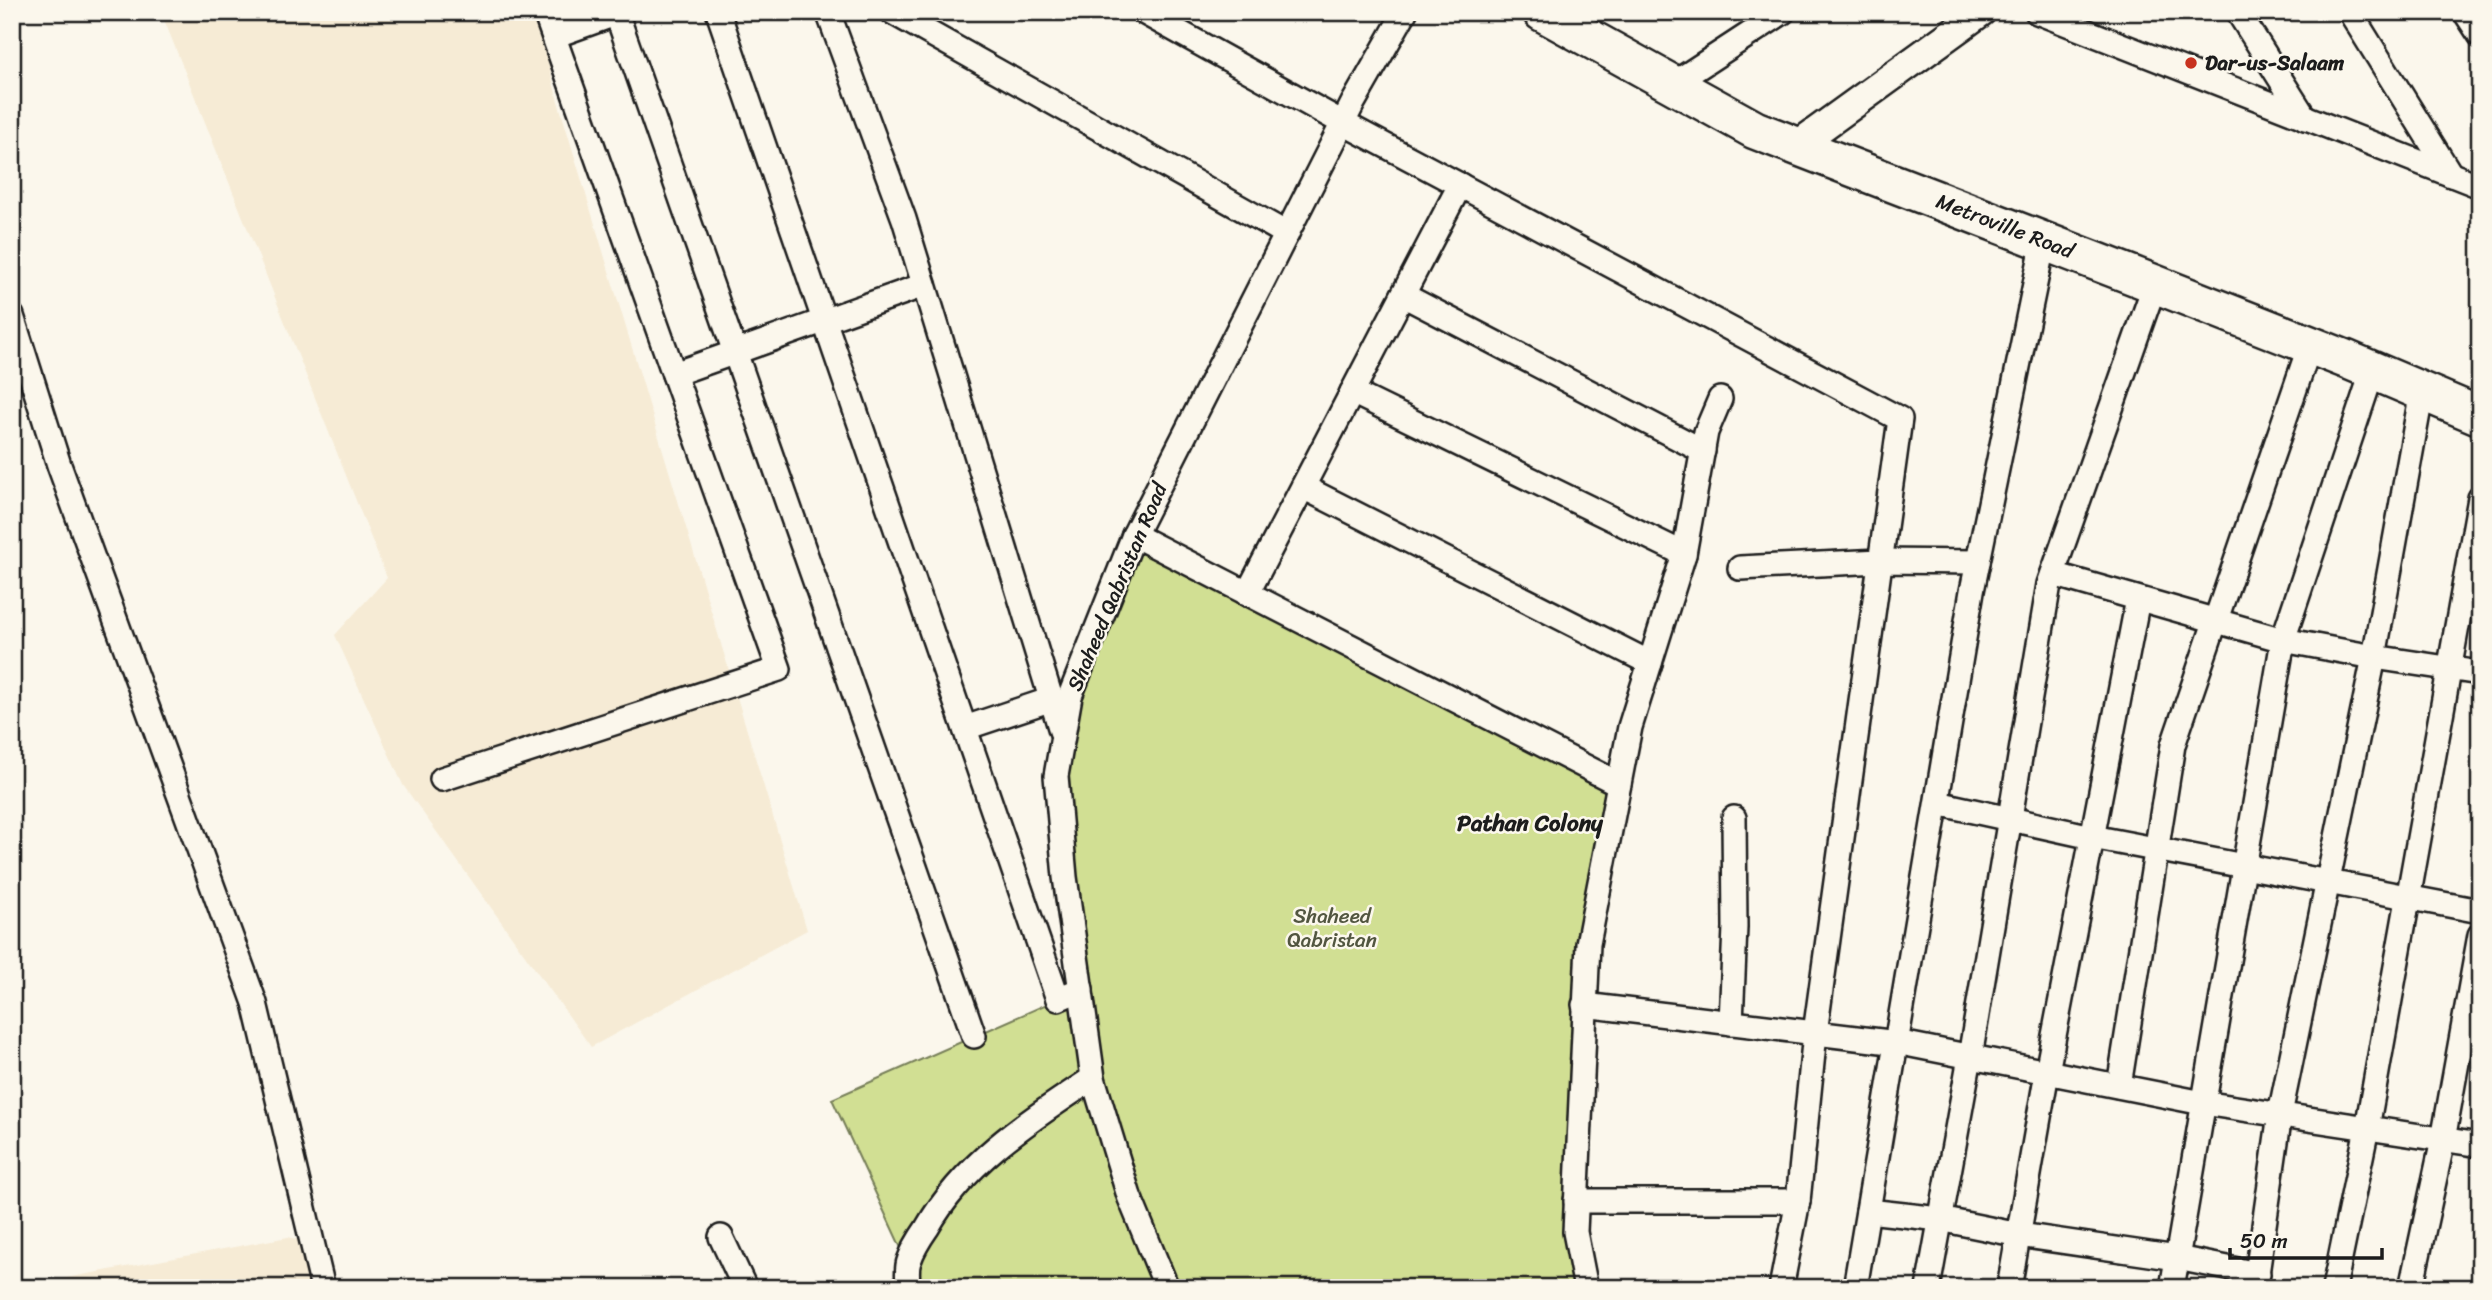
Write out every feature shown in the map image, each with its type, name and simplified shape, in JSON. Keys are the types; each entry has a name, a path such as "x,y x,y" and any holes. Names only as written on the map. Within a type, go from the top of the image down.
{"main road":[{"name":"Metroville Road","path":"1542,12 1755,130 2044,240 2372,370 2480,416"}],"street":[{"path":"442,779 779,669 545,12"},
{"path":"718,12 1058,999 1081,989"},
{"path":"828,12 904,219 1063,737"},
{"path":"892,12 1287,234"},
{"path":"1143,12 1343,123 1900,419 1815,1033 1798,1201 1781,1288"},
{"name":"Shaheed Qabristan Road","path":"1167,1288 1129,1196 1093,1079 1065,877 1056,776 1070,696 1134,536 1343,123 1405,12"},
{"path":"1673,84 1783,12"},
{"path":"1796,146 1981,12"},
{"path":"2037,12 2480,186"},
{"path":"2238,12 2305,118"},
{"path":"2350,12 2451,174"},
{"path":"2465,12 2480,35"},
{"path":"554,36 618,13 974,1036"},
{"path":"1247,594 1460,185"},
{"path":"1855,1288 1978,562 2044,240"},
{"path":"1928,1288 2053,574 2155,284"},
{"path":"674,374 924,285"},
{"path":"1403,295 1703,451"},
{"path":"12,316 59,465 255,1003 323,1288"},
{"path":"2119,1086 2173,745 2309,345"},
{"path":"2172,1288 2283,640 2372,370"},
{"path":"1868,1211 1940,1219 2019,1235 2177,1258 2256,1281 2280,1114 2374,657 2422,391"},
{"path":"1352,392 1684,554"},
{"path":"1587,1288 1575,1232 1588,944 1630,727 1684,554 1706,432 1720,399"},
{"path":"1303,487 1650,663"},
{"path":"2334,1288 2367,1128 2480,498"},
{"path":"1134,536 1619,784"},
{"path":"1740,568 1880,561 1978,562"},
{"path":"2053,574 2283,640 2480,673"},
{"path":"2009,1288 2047,1072 2138,599"},
{"path":"965,728 1052,699"},
{"path":"1937,803 2092,837 2480,911"},
{"path":"1731,1023 1735,927 1734,818"},
{"path":"2411,1288 2443,1140 2480,935"},
{"path":"1584,1005 1897,1043 2203,1102 2480,1145"},
{"path":"908,1288 908,1263 918,1243 935,1213 975,1165 1027,1122 1093,1079"},
{"path":"1576,1201 1798,1201"},
{"path":"721,1237 745,1288"}],"shaded area":[{"path":"161,12 536,12 557,98 807,930 591,1047 403,785 335,635 387,578"},
{"path":"288,1237 304,1241 319,1288 12,1288"}],"green space":[{"name":"Shaheed Qabristan","path":"1132,542 1619,784 1584,1005 1586,1288 908,1288 908,1263 832,1099 1081,989 1056,776"}],"place":[{"name":"Dar-us-Salaam","path":"2191,63"}],"district":[{"name":"Pathan Colony","path":"1530,823"}]}
